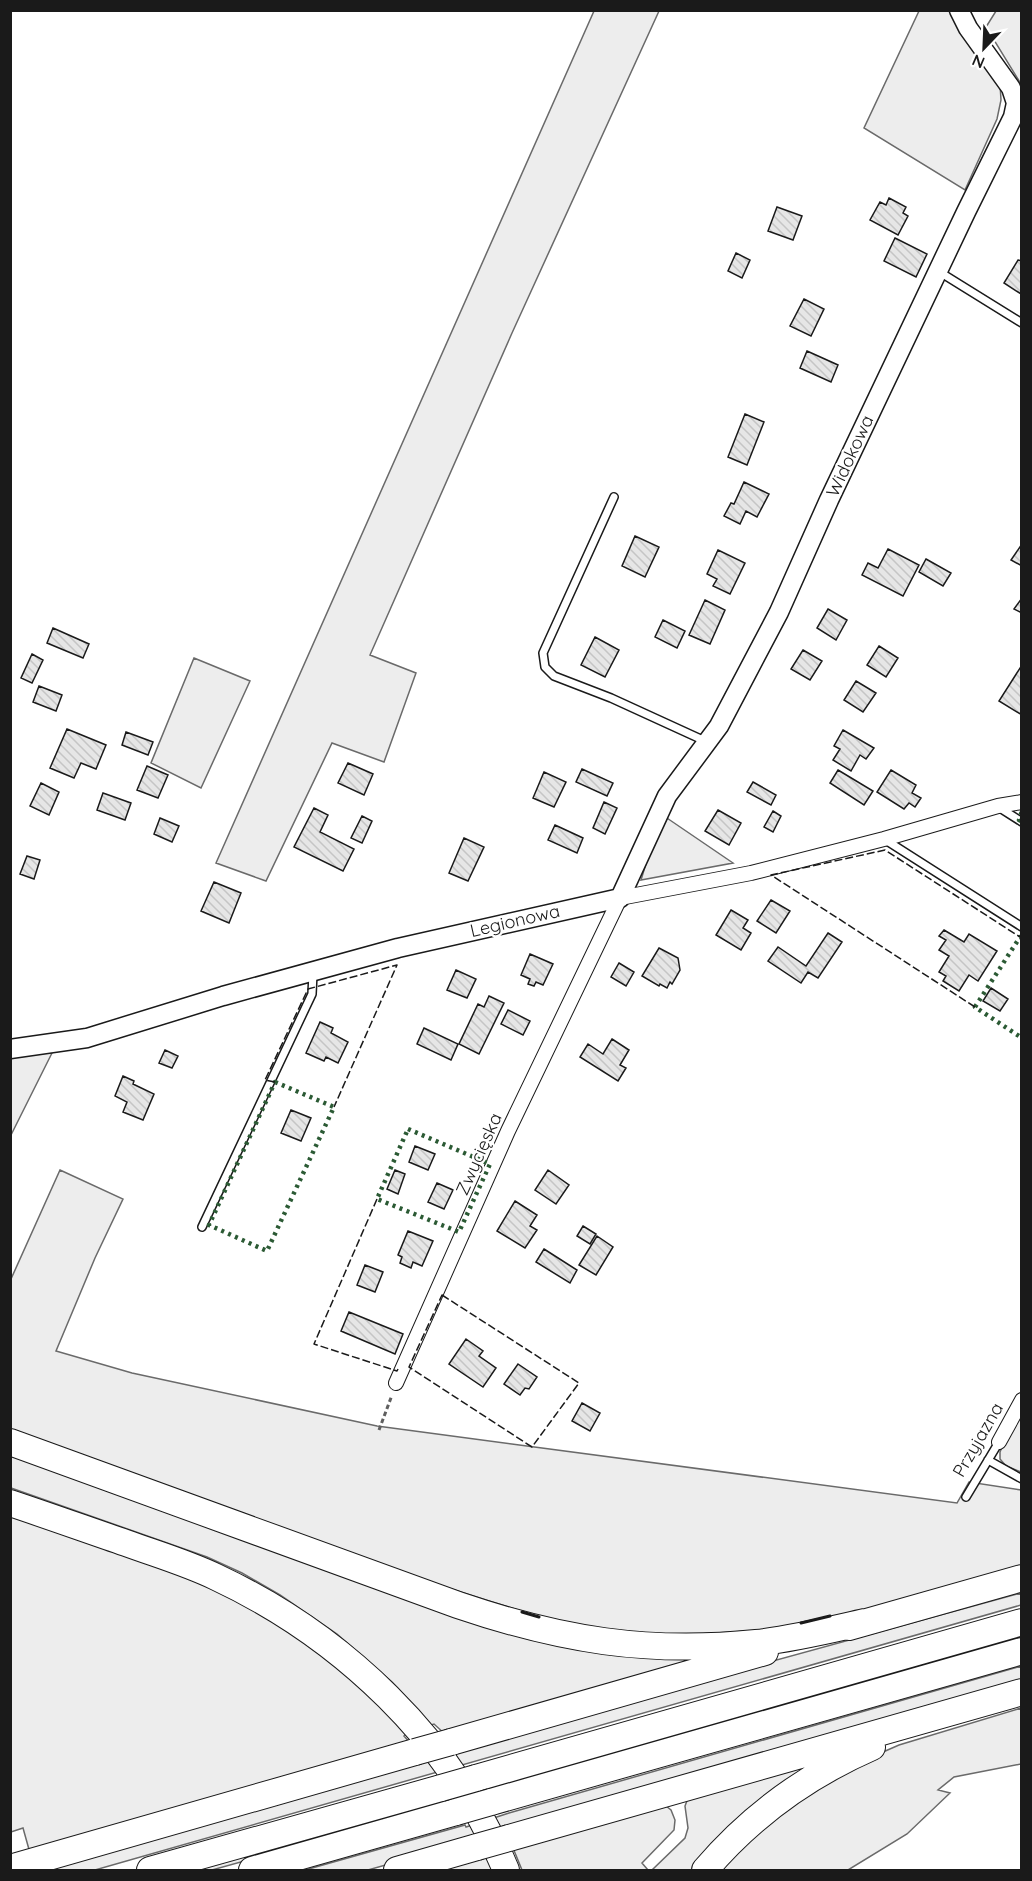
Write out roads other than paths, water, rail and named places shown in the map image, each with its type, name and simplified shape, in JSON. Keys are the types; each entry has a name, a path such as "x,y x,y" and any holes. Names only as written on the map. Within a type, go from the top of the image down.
{"highway":[{"path":"10,1442 467,1608 552,1633 606,1643 702,1646 757,1643 865,1622"},
{"path":"10,1503 204,1572 254,1596 316,1635 379,1687 424,1736 469,1799 506,1870"},
{"path":"11,1868 1022,1578"},
{"path":"150,1870 1022,1622"},
{"path":"252,1870 1022,1652"},
{"path":"398,1870 1022,1692"},
{"path":"705,1870 760,1816 811,1779 868,1749 965,1708"}],"street":[{"name":"Widokowa","path":"620,898 667,796 719,726 779,612 829,500 1019,104 1011,88 968,28 959,10"},
{"name":"Legionowa","path":"10,1049 87,1038 223,996 398,948 620,898 751,873 1022,801"},
{"name":"Zwycięska","path":"396,1383 508,1131 620,898"},
{"name":"Przyjazna","path":"999,1442 1022,1400"}],"lane":[{"path":"938,271 1022,323"},
{"path":"614,497 543,653 545,667 554,676 611,698 707,742"},
{"path":"998,806 1022,822"},
{"path":"884,839 1022,927"},
{"path":"202,1227 312,994 314,971"},
{"name":"Przyjazna","path":"966,1497 999,1442"},
{"path":"988,1460 1022,1479"}]}
